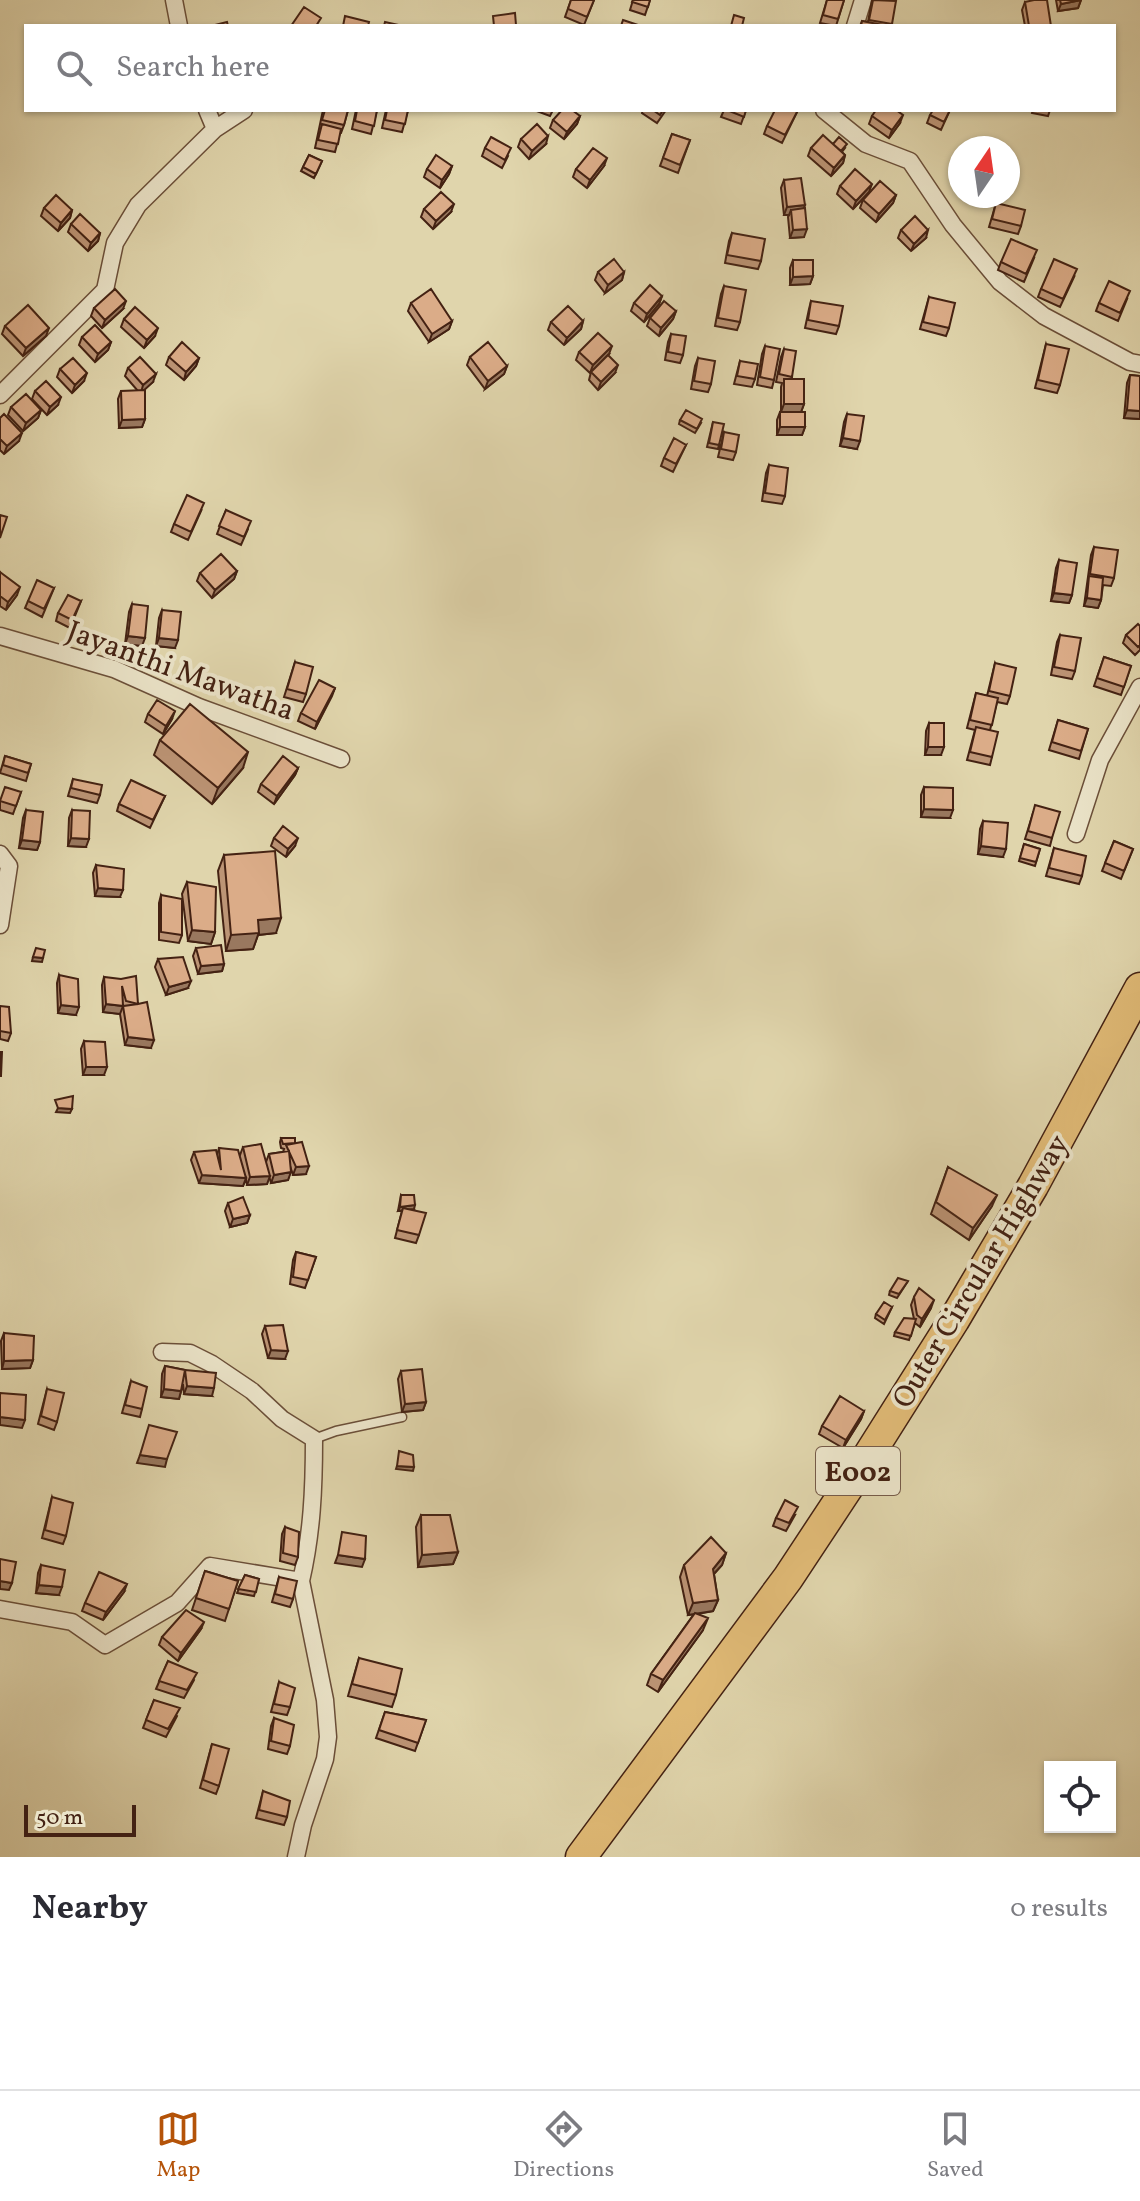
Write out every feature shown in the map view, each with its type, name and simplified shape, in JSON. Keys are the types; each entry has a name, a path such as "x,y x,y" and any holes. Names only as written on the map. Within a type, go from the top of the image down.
{"highway":[{"name":"Outer Circular Highway","path":"606,1857 769,1638 876,1481 973,1328 1050,1196 1110,1067 1140,988"},
{"name":"Outer Circular Highway","path":"581,1857 788,1578 954,1320 1110,1067 1140,1031"}],"street":[{"path":"174,0 179,24"},
{"path":"856,24 863,0"},
{"path":"208,112 215,129"},
{"path":"0,395 105,290 115,243 138,205 215,129 241,112"},
{"path":"826,112 866,144 910,161 953,225 1000,282 1044,316 1130,362 1140,364"},
{"name":"Jayanthi Mawatha","path":"0,636 114,669 199,707 341,759"},
{"path":"1076,834 1100,760 1140,687"},
{"path":"0,854 9,866 0,925"},
{"path":"162,1352 190,1353 212,1364 252,1391 282,1419 314,1439 312,1527 301,1581 325,1700 328,1737 325,1759 296,1857"},
{"path":"0,1609 72,1622 105,1645 177,1603 210,1566 301,1581"}],"lane":[{"path":"314,1439 336,1431 402,1417"}],"building":[{"path":"571,0 594,0 587,17 568,9"},
{"path":"633,0 650,0 648,7"},
{"path":"827,0 844,0 838,19 823,15"},
{"path":"873,0 896,1 892,24 869,20"},
{"path":"1047,0 1051,24 1029,24 1025,2"},
{"path":"1060,0 1081,0 1061,4"},
{"path":"304,7 321,18 317,24 292,24"},
{"path":"515,13 516,24 494,24 493,16"},
{"path":"734,15 744,18 742,24 732,24"},
{"path":"345,16 369,22 368,24 343,24"},
{"path":"324,112 347,112 344,125 322,120"},
{"path":"357,112 377,112 374,126 355,121"},
{"path":"387,112 408,112 405,124 385,120"},
{"path":"560,112 575,112 580,116 567,132 553,120"},
{"path":"774,112 797,112 785,135 767,126"},
{"path":"875,112 899,112 903,115 892,130 872,116"},
{"path":"932,112 949,112 944,122 930,115"},
{"path":"322,124 341,129 338,144 318,140"},
{"path":"537,124 548,136 532,151 521,139"},
{"path":"672,134 690,140 680,165 663,158"},
{"path":"823,135 845,155 834,168 811,148"},
{"path":"491,137 511,148 505,160 485,148"},
{"path":"839,137 847,144 841,151 833,144"},
{"path":"593,148 607,158 590,180 576,169"},
{"path":"309,155 322,161 316,174 303,167"},
{"path":"436,155 452,166 442,180 427,169"},
{"path":"855,169 872,184 856,201 840,186"},
{"path":"801,178 805,205 787,207 784,180"},
{"path":"880,181 896,195 879,214 863,200"},
{"path":"441,192 454,204 436,221 424,209"},
{"path":"56,195 72,210 61,223 44,208"},
{"path":"805,208 807,229 793,230 791,210"},
{"path":"995,208 1025,210 1021,226 992,219"},
{"path":"80,214 100,233 91,243 71,224"},
{"path":"915,216 928,230 914,244 901,230"},
{"path":"732,233 765,239 761,261 727,255"},
{"path":"1011,239 1037,250 1026,274 1001,262"},
{"path":"614,259 624,272 608,285 598,272"},
{"path":"1054,259 1077,269 1063,299 1041,289"},
{"path":"793,260 813,260 813,276 793,277"},
{"path":"1109,281 1130,291 1120,313 1099,303"},
{"path":"650,285 662,296 647,314 634,303"},
{"path":"724,286 746,290 740,322 718,318"},
{"path":"115,289 126,301 105,320 94,308"},
{"path":"431,289 452,321 432,334 411,303"},
{"path":"929,297 955,303 949,328 923,322"},
{"path":"664,301 676,311 661,328 650,318"},
{"path":"811,301 843,306 839,326 808,320"},
{"path":"28,305 49,328 26,348 5,326"},
{"path":"568,306 583,321 567,338 551,322"},
{"path":"135,307 158,328 147,340 124,319"},
{"path":"95,325 111,342 98,354 82,337"},
{"path":"598,333 612,346 593,365 579,352"},
{"path":"671,334 686,336 683,355 668,352"},
{"path":"182,342 199,358 186,372 169,357"},
{"path":"488,342 507,366 488,381 470,357"},
{"path":"1046,344 1069,349 1060,385 1038,380"},
{"path":"765,346 780,349 774,380 760,377"},
{"path":"784,349 796,351 792,377 779,374"},
{"path":"608,355 618,365 601,382 591,372"},
{"path":"140,357 156,374 143,385 128,368"},
{"path":"73,358 87,373 75,385 60,369"},
{"path":"698,358 715,361 711,384 694,381"},
{"path":"740,361 758,364 755,379 737,376"},
{"path":"1130,375 1140,376 1140,411 1127,410"},
{"path":"784,379 804,379 804,404 784,404"},
{"path":"46,381 61,397 50,407 35,391"},
{"path":"145,390 145,419 122,420 121,391"},
{"path":"26,394 41,410 26,423 11,407"},
{"path":"686,410 702,419 697,429 680,420"},
{"path":"780,412 805,412 805,427 780,427"},
{"path":"4,414 22,433 7,446 0,439 0,418"},
{"path":"847,414 864,416 860,441 843,438"},
{"path":"713,422 724,424 719,445 709,443"},
{"path":"724,432 739,435 736,452 721,449"},
{"path":"674,438 686,445 676,464 664,458"},
{"path":"769,465 788,468 785,496 765,493"},
{"path":"187,495 204,503 191,532 174,524"},
{"path":"226,510 251,521 244,537 219,526"},
{"path":"0,515 7,517 0,538"},
{"path":"1094,547 1118,550 1114,578 1090,574"},
{"path":"221,554 237,571 215,590 200,573"},
{"path":"1059,560 1077,563 1072,595 1054,593"},
{"path":"0,572 20,587 8,602 0,596"},
{"path":"1089,576 1103,578 1101,600 1087,598"},
{"path":"37,580 54,588 44,609 28,601"},
{"path":"68,595 81,601 72,620 58,613"},
{"path":"132,604 148,606 145,638 128,636"},
{"path":"162,610 181,612 178,640 159,638"},
{"path":"1138,624 1140,645 1138,647 1126,635"},
{"path":"1060,635 1081,638 1075,671 1054,667"},
{"path":"1104,657 1131,666 1124,687 1097,678"},
{"path":"295,662 313,667 306,694 287,689"},
{"path":"995,663 1016,668 1010,696 989,691"},
{"path":"319,680 335,688 317,722 301,713"},
{"path":"976,693 998,698 992,725 970,720"},
{"path":"157,700 175,711 166,726 148,714"},
{"path":"190,704 248,752 218,788 160,740"},
{"path":"1058,720 1088,729 1081,751 1052,742"},
{"path":"929,723 944,723 944,747 928,747"},
{"path":"976,727 998,732 992,757 970,752"},
{"path":"5,756 31,764 28,773 3,765"},
{"path":"283,756 298,768 277,796 261,784"},
{"path":"73,779 102,785 100,795 71,788"},
{"path":"131,780 165,796 153,820 119,804"},
{"path":"5,787 21,792 16,806 0,801"},
{"path":"924,787 953,788 953,810 924,809"},
{"path":"1035,805 1060,812 1052,838 1028,831"},
{"path":"26,810 43,812 40,842 22,840"},
{"path":"72,810 90,811 89,839 71,838"},
{"path":"983,821 1008,823 1006,849 981,846"},
{"path":"283,826 298,838 288,849 274,838"},
{"path":"1114,841 1133,849 1124,871 1105,863"},
{"path":"1024,844 1040,849 1036,862 1020,858"},
{"path":"1054,848 1086,856 1082,876 1049,868"},
{"path":"275,851 281,918 258,920 259,933 231,935 224,855"},
{"path":"96,865 124,869 123,890 98,888"},
{"path":"187,882 216,887 215,932 192,930"},
{"path":"161,895 182,899 182,935 161,932"},
{"path":"221,945 224,964 201,966 196,948"},
{"path":"36,948 45,950 43,958 33,957"},
{"path":"183,957 191,981 169,987 158,959"},
{"path":"59,975 78,979 79,1007 61,1005"},
{"path":"136,976 138,1004 126,1001 122,986 123,1006 106,1004 104,977 121,979"},
{"path":"147,1002 154,1040 128,1037 123,1006"},
{"path":"0,1006 9,1007 11,1033 0,1031"},
{"path":"84,1041 105,1042 107,1067 86,1067"},
{"path":"73,1096 72,1109 58,1108 55,1100"},
{"path":"281,1138 295,1138 295,1143 283,1144"},
{"path":"302,1142 309,1166 296,1167 286,1145"},
{"path":"261,1144 270,1176 250,1177 243,1147"},
{"path":"219,1148 238,1150 246,1178 202,1175 194,1152 216,1150 221,1170"},
{"path":"289,1151 291,1172 274,1175 269,1154"},
{"path":"948,1167 997,1195 973,1228 936,1202"},
{"path":"401,1195 414,1195 415,1205 400,1207"},
{"path":"243,1197 250,1215 233,1219 228,1203"},
{"path":"403,1208 426,1213 419,1235 397,1230"},
{"path":"296,1252 316,1257 308,1280 293,1277"},
{"path":"898,1278 908,1281 899,1294 890,1291"},
{"path":"919,1288 934,1300 922,1319 917,1315 914,1297"},
{"path":"884,1302 892,1307 885,1320 876,1314"},
{"path":"904,1318 916,1319 911,1336 895,1332"},
{"path":"283,1325 288,1351 271,1350 265,1326"},
{"path":"4,1333 34,1336 33,1360 4,1361"},
{"path":"165,1366 185,1370 181,1391 164,1389"},
{"path":"422,1369 426,1402 405,1404 401,1371"},
{"path":"185,1370 216,1373 214,1388 187,1386"},
{"path":"131,1381 147,1387 142,1409 125,1405"},
{"path":"47,1389 64,1393 57,1422 41,1416"},
{"path":"0,1393 26,1395 25,1420 0,1417"},
{"path":"840,1396 864,1411 846,1440 822,1426"},
{"path":"149,1425 177,1432 167,1459 140,1455"},
{"path":"399,1451 413,1455 414,1467 397,1466"},
{"path":"52,1497 73,1503 66,1536 45,1530"},
{"path":"785,1500 798,1507 789,1523 776,1518"},
{"path":"421,1515 450,1515 458,1552 422,1555"},
{"path":"285,1527 299,1532 298,1557 283,1553"},
{"path":"342,1532 366,1536 365,1559 338,1555"},
{"path":"711,1537 726,1553 713,1569 718,1600 693,1603 684,1565"},
{"path":"0,1559 16,1562 12,1583 0,1581"},
{"path":"41,1565 65,1570 62,1587 39,1585"},
{"path":"205,1571 238,1581 229,1609 196,1598"},
{"path":"99,1572 127,1584 106,1612 85,1603"},
{"path":"245,1575 259,1579 256,1592 238,1589"},
{"path":"279,1577 297,1581 293,1599 275,1594"},
{"path":"186,1610 204,1622 181,1653 162,1637"},
{"path":"695,1613 708,1618 663,1680 651,1674"},
{"path":"359,1658 402,1669 396,1695 352,1684"},
{"path":"168,1661 197,1673 187,1690 159,1681"},
{"path":"279,1682 295,1688 290,1707 274,1704"},
{"path":"154,1700 180,1708 168,1729 146,1720"},
{"path":"385,1712 426,1720 418,1743 379,1730"},
{"path":"274,1718 294,1725 290,1746 271,1741"},
{"path":"212,1744 229,1749 219,1786 203,1780"},
{"path":"263,1791 290,1801 287,1817 259,1810"}]}
